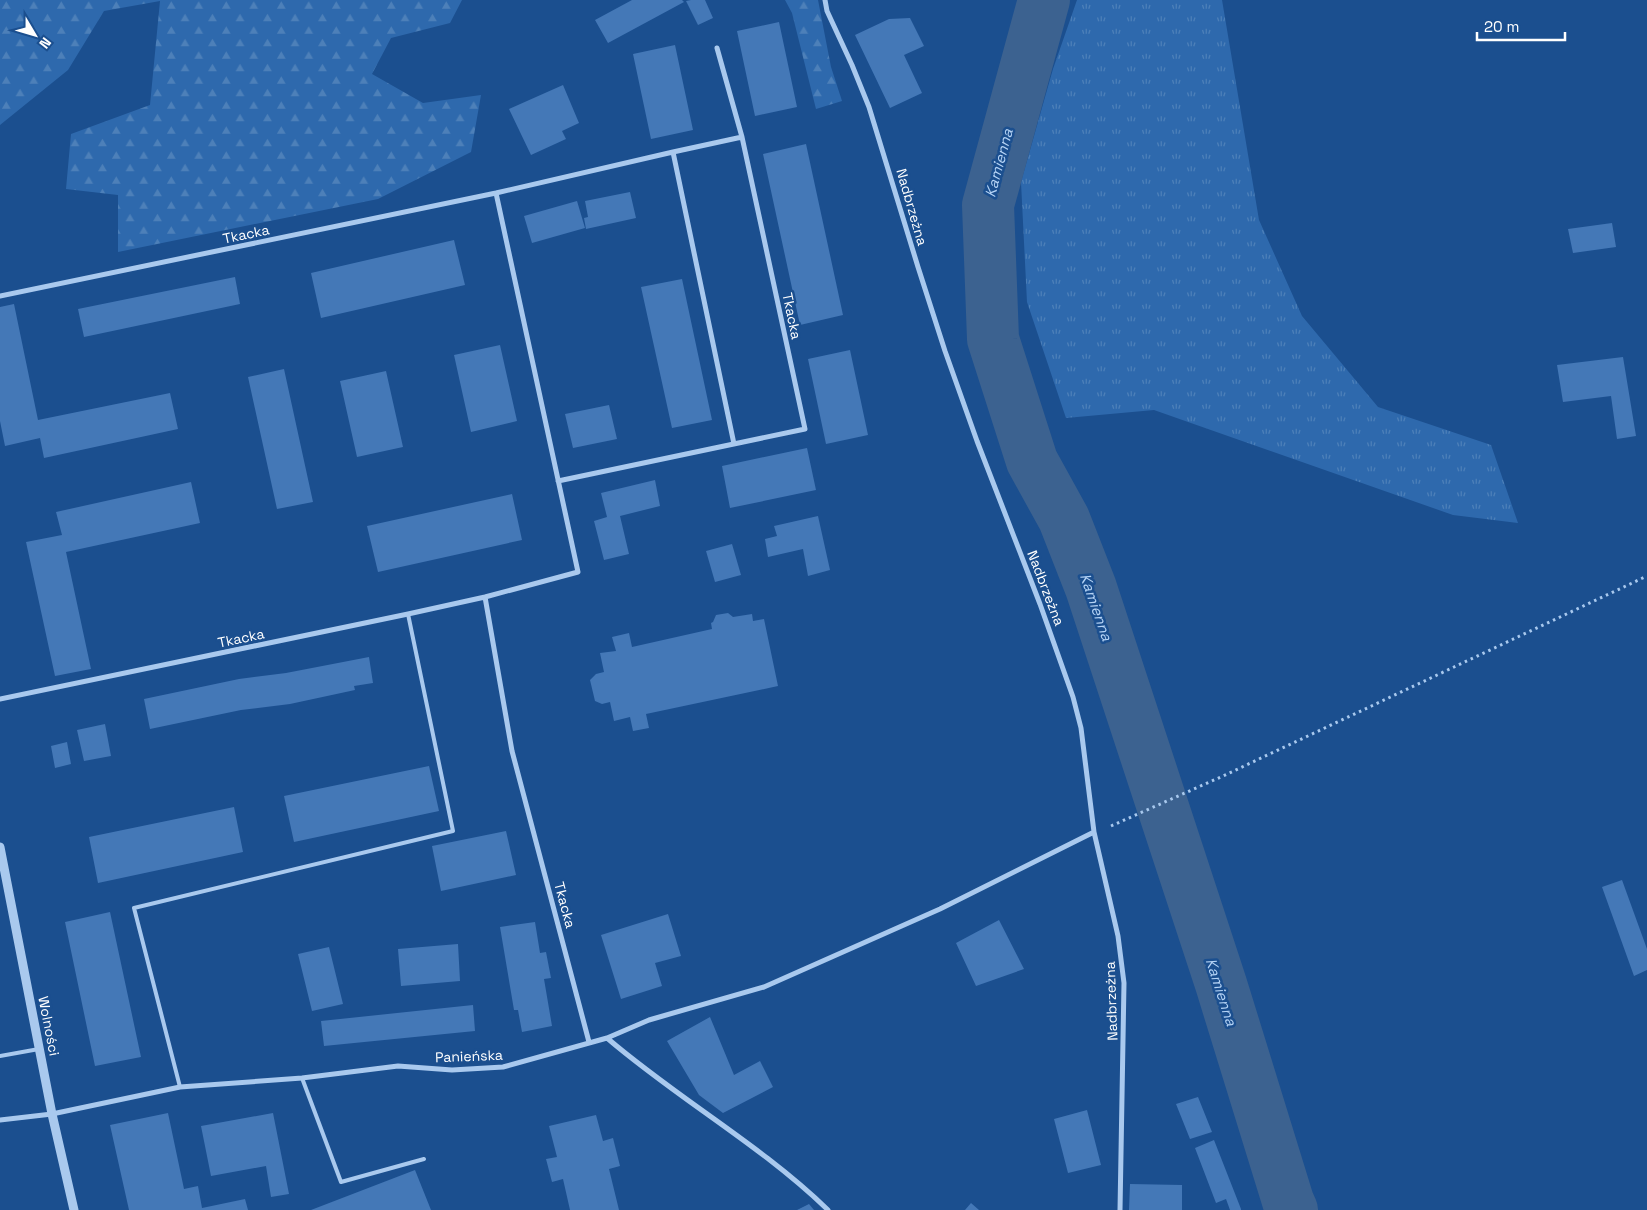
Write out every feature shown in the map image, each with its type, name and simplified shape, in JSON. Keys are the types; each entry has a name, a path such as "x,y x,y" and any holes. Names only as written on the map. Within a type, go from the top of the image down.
{"street":[{"name":"Nadbrzeżna","path":"825,0 827,11 869,108 945,351 977,441 1040,604 1073,697 1081,728 1094,832 1118,936 1124,984 1120,1210"},
{"name":"Tkacka","path":"558,480 804,429 742,137 717,48"},
{"name":"Tkacka","path":"0,296 496,193 742,137"},
{"path":"673,152 734,444"},
{"name":"Tkacka","path":"0,699 408,614 485,597 578,572 496,193"},
{"name":"Tkacka","path":"485,597 512,751 589,1042"},
{"name":"Panieńska","path":"0,1120 52,1114 180,1088 302,1078 398,1066 452,1070 503,1067 607,1038 649,1020 764,987 940,909 1094,832"},
{"name":"Wolności","path":"0,847 52,1114 74,1210"},
{"path":"607,1038 631,1060 726,1127 803,1186 828,1210"}],"lane":[{"path":"180,1088 134,908 453,831 408,614"},
{"path":"0,1056 39,1049"},
{"path":"302,1078 341,1182 424,1160"}],"path":[{"path":"1107,828 1224,776 1647,576"}],"green space":[{"path":"0,0 462,0 450,23 391,38 372,74 423,103 481,95 471,152 378,199 118,252 118,195 66,189 71,134 150,105 160,1 104,11 68,70 0,125"},
{"path":"785,0 818,0 831,67 842,101 816,109 792,13"},
{"path":"1077,0 1222,0 1259,220 1302,316 1378,407 1491,445 1518,523 1453,515 1154,410 1066,418 1027,302 1021,182 1053,69"}],"building":[{"path":"632,0 682,0 684,2 608,43 595,20"},
{"path":"705,0 713,18 698,25 686,1"},
{"path":"910,18 924,46 904,55 922,93 890,108 855,35 889,19"},
{"path":"779,22 797,107 755,116 737,31"},
{"path":"675,45 693,130 651,139 633,54"},
{"path":"563,85 579,123 562,131 566,139 531,155 509,109"},
{"path":"806,144 843,315 800,325 763,154"},
{"path":"630,192 636,218 586,229 584,218 588,217 585,201"},
{"path":"577,201 585,228 532,243 524,216"},
{"path":"1612,223 1616,247 1573,253 1568,229"},
{"path":"454,240 465,285 321,318 311,273"},
{"path":"235,277 240,304 84,337 78,309"},
{"path":"682,279 712,420 672,428 641,287"},
{"path":"14,304 38,420 170,393 178,429 44,458 40,438 5,446 0,421 0,307"},
{"path":"500,345 517,421 471,432 454,355"},
{"path":"850,350 868,435 826,444 808,359"},
{"path":"1623,357 1636,436 1617,439 1611,396 1563,402 1557,365"},
{"path":"284,369 313,502 277,509 248,377"},
{"path":"386,371 403,447 357,457 340,381"},
{"path":"609,405 617,439 573,448 565,414"},
{"path":"807,448 816,490 730,508 722,466"},
{"path":"655,480 660,506 620,516 629,554 604,560 594,521 607,517 601,493"},
{"path":"191,482 200,523 66,552 91,669 55,676 26,542 62,535 56,512"},
{"path":"512,494 522,540 378,572 367,526"},
{"path":"818,516 830,570 808,576 803,549 768,557 765,539 777,536 774,526"},
{"path":"732,544 741,575 715,582 706,551"},
{"path":"728,613 733,617 752,614 753,621 764,619 778,686 646,714 649,728 633,731 630,717 614,721 610,702 602,704 595,701 590,680 596,674 604,672 600,653 616,651 612,637 629,633 632,647 712,629 711,623 716,615"},
{"path":"369,657 373,683 354,686 355,690 290,704 241,710 150,729 144,699 239,679 286,673"},
{"path":"105,724 111,756 84,761 77,730"},
{"path":"67,742 71,764 55,768 51,746"},
{"path":"429,766 439,811 294,842 284,796"},
{"path":"234,807 243,852 98,883 89,837"},
{"path":"506,831 516,875 441,891 432,846"},
{"path":"1622,880 1647,949 1647,970 1634,976 1602,887"},
{"path":"110,912 141,1057 95,1066 65,922"},
{"path":"668,914 681,956 655,963 662,986 621,999 601,935"},
{"path":"999,920 1024,969 976,986 956,943"},
{"path":"535,922 540,953 546,952 551,978 544,979 552,1026 522,1032 518,1010 514,1010 500,927"},
{"path":"458,944 460,981 401,986 398,949"},
{"path":"329,947 343,1004 312,1011 298,954"},
{"path":"473,1005 475,1031 324,1046 321,1021"},
{"path":"710,1017 734,1075 760,1061 773,1087 723,1113 699,1095 667,1041"},
{"path":"1198,1097 1212,1132 1190,1139 1176,1104"},
{"path":"1087,1110 1101,1165 1068,1173 1054,1119"},
{"path":"168,1113 184,1189 198,1186 202,1208 245,1199 248,1210 129,1210 110,1125"},
{"path":"273,1113 289,1194 271,1197 266,1166 211,1176 201,1126"},
{"path":"596,1115 603,1141 613,1138 620,1166 609,1169 619,1210 570,1210 563,1179 552,1182 546,1159 557,1157 549,1126"},
{"path":"1214,1140 1241,1210 1230,1210 1226,1199 1216,1203 1195,1148"},
{"path":"415,1170 431,1210 311,1210"},
{"path":"1130,1184 1182,1185 1182,1210 1129,1210"},
{"path":"971,1203 979,1210 965,1210"},
{"path":"809,1204 814,1210 797,1210"}],"waterway":[{"name":"Kamienna","path":"1044,0 988,205 993,339 1032,461 1064,519 1091,588 1221,984 1292,1210"}]}
